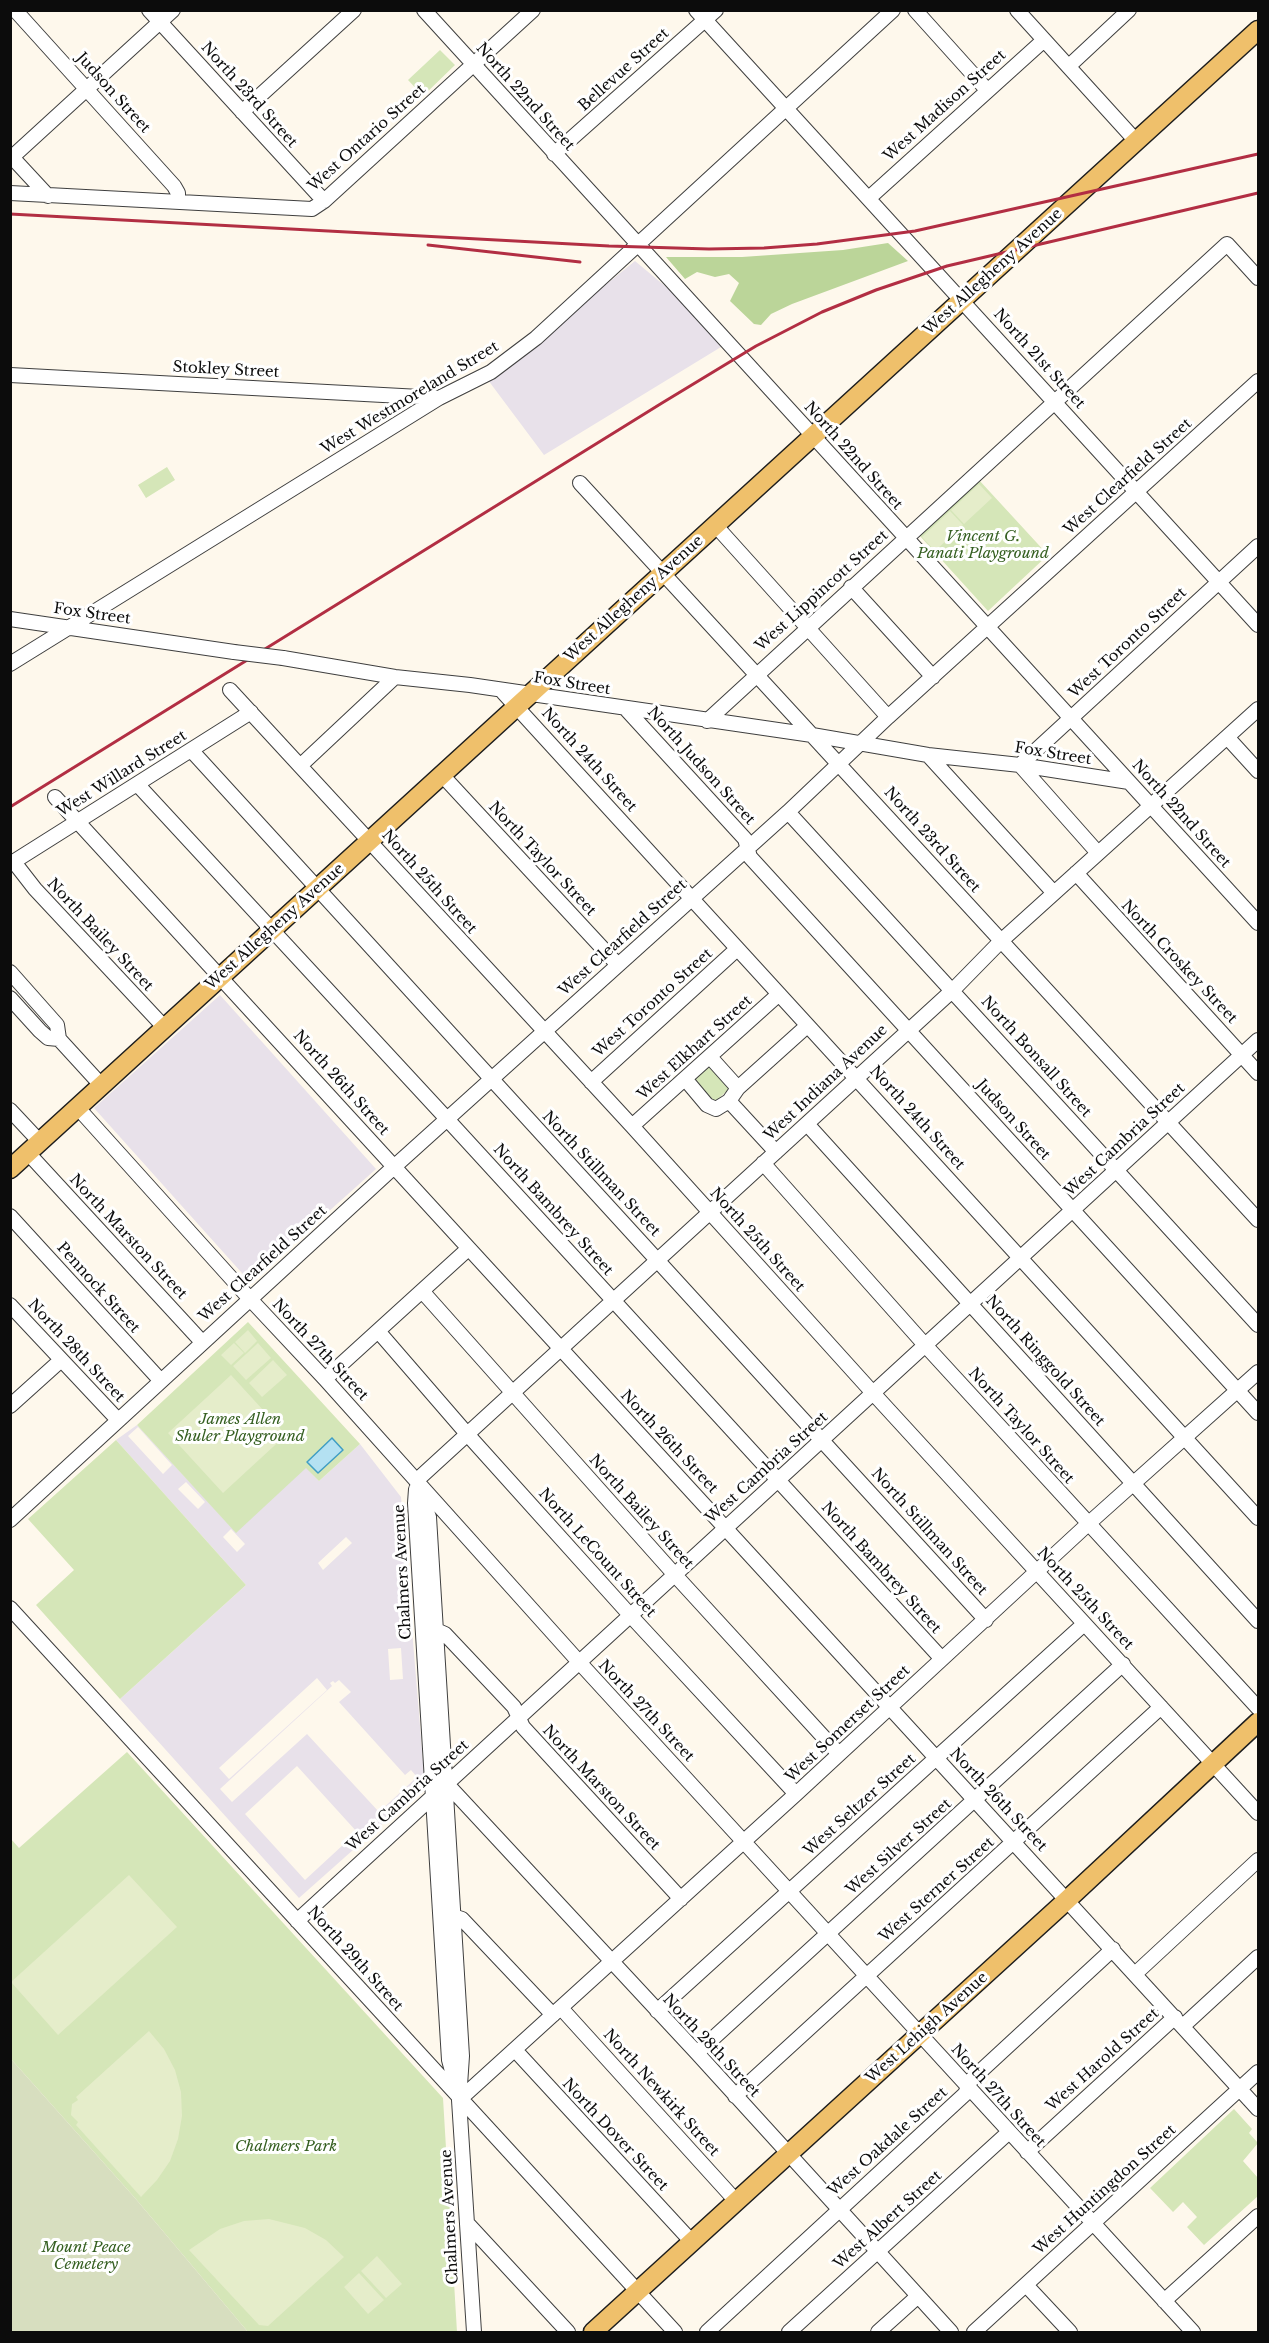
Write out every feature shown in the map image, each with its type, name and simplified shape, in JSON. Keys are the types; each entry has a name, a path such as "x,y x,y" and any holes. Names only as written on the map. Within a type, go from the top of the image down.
{"main road":[{"name":"West Allegheny Avenue","path":"10,1169 1258,30"},
{"name":"West Lehigh Avenue","path":"593,2332 920,2035 1258,1722"}],"street":[{"name":"Judson Street","path":"15,10 174,186 178,193 178,202"},
{"name":"North 23rd Street","path":"149,10 324,201"},
{"path":"48,196 11,157 173,10"},
{"path":"242,112 354,10"},
{"name":"North 22nd Street","path":"424,10 1258,923"},
{"name":"West Ontario Street","path":"10,194 312,209 324,201 533,10"},
{"name":"West Westmoreland Street","path":"10,664 439,398 490,372 536,339 893,10"},
{"path":"915,10 987,90"},
{"path":"1017,10 1136,141"},
{"path":"1069,66 1129,10"},
{"name":"North 21st Street","path":"706,14 787,108 1258,625"},
{"name":"Bellevue Street","path":"554,154 706,14"},
{"name":"West Madison Street","path":"869,198 1044,40"},
{"name":"West Lippincott Street","path":"707,721 756,673 1227,244 1258,278"},
{"name":"Stokley Street","path":"10,375 439,398"},
{"name":"West Clearfield Street","path":"10,1520 202,1342 788,812 888,717 1258,381"},
{"name":"North 23rd Street","path":"580,483 1258,1220"},
{"path":"716,526 888,717"},
{"name":"West Toronto Street","path":"1020,765 1258,546"},
{"path":"851,587 933,677"},
{"name":"Fox Street","path":"10,619 812,735 928,755 1020,765 1130,782"},
{"path":"300,766 395,676"},
{"name":"North 25th Street","path":"230,690 632,1126 1258,1813"},
{"name":"North 24th Street","path":"501,690 1258,1518"},
{"name":"North Judson Street","path":"626,709 745,839 747,848"},
{"name":"West Indiana Avenue","path":"417,1481 909,1030 1001,941 1149,805 1258,709"},
{"name":"West Willard Street","path":"12,863 251,712"},
{"path":"1227,737 1258,771"},
{"name":"North Stillman Street","path":"191,750 986,1620"},
{"path":"928,755 1054,893"},
{"path":"1020,765 1098,853"},
{"name":"North Taylor Street","path":"442,775 618,965"},
{"name":"North Bambrey Street","path":"137,784 942,1659"},
{"name":"North 26th Street","path":"55,797 1258,2109"},
{"name":"North Bonsall Street","path":"788,812 1258,1325"},
{"name":"Judson Street","path":"747,848 750,857 1258,1413"},
{"name":"North Bailey Street","path":"12,863 165,1028"},
{"name":"North Croskey Street","path":"1076,873 1258,1072"},
{"name":"West Toronto Street","path":"591,1082 737,949"},
{"path":"10,972 57,1025 58,1039 102,1086"},
{"name":"West Elkhart Street","path":"632,1126 711,1058 779,994"},
{"path":"10,998 48,1038 58,1039"},
{"path":"686,1080 707,1105 716,1109 729,1101 738,1088 807,1026"},
{"name":"West Cambria Street","path":"297,1921 1258,1040"},
{"path":"711,1058 738,1088"},
{"path":"729,1101 776,1152"},
{"name":"North 27th Street","path":"78,1108 250,1299 325,1378 579,1662 1193,2332"},
{"name":"North Marston Street","path":"10,1110 34,1148 202,1342"},
{"name":"North Ringgold Street","path":"807,1124 1258,1621"},
{"name":"North Taylor Street","path":"763,1163 925,1345 1258,1708"},
{"name":"Pennock Street","path":"10,1216 160,1381"},
{"path":"325,1378 468,1249"},
{"name":"North Bailey Street","path":"422,1291 675,1575 839,1754"},
{"name":"North 28th Street","path":"11,1306 118,1420"},
{"name":"North LeCount Street","path":"378,1331 630,1616 795,1794"},
{"path":"10,1406 60,1360"},
{"name":"West Somerset Street","path":"459,2100 986,1620 1088,1524 1258,1372"},
{"name":"Chalmers Avenue","path":"417,1481 429,1517 433,1795 447,1916"},
{"name":"North 29th Street","path":"10,1608 459,2100 675,2332"},
{"name":"West Seltzer Street","path":"657,2011 1084,1623"},
{"name":"North Marston Street","path":"429,1630 445,1634 514,1707 523,1727 681,1899"},
{"name":"Chalmers Avenue","path":"429,1630 446,1782 449,2060 459,2100 474,2332"},
{"name":"West Silver Street","path":"697,2053 1123,1664"},
{"name":"West Sterner Street","path":"735,2096 1161,1707"},
{"name":"North 28th Street","path":"446,1782 951,2332"},
{"path":"1135,1974 1258,1860"},
{"name":"North Newkirk Street","path":"447,1916 462,1919 557,2012 736,2201"},
{"name":"West Oakdale Street","path":"707,2332 965,2094 971,2080 1113,1949"},
{"name":"West Harold Street","path":"1027,2152 1258,1957"},
{"name":"North Dover Street","path":"515,2050 692,2242"},
{"name":"West Huntingdon Street","path":"974,2332 1258,2072"},
{"name":"West Albert Street","path":"789,2332 1009,2132"},
{"path":"1164,2301 1258,2216"},
{"path":"467,2223 568,2332"},
{"path":"1026,2285 1070,2332"},
{"path":"878,2332 918,2297"}],"shaded area":[{"path":"635,261 683,301 721,347 544,455 488,380"},
{"path":"220,995 376,1169 250,1282 94,1108"},
{"path":"137,1425 236,1532 306,1467 319,1481 360,1444 401,1497 425,1786 299,1898 120,1699 246,1585 116,1440","holes":["138,1427 172,1465 163,1474 128,1436","186,1482 205,1502 198,1509 178,1489","231,1529 245,1544 237,1552 223,1537","346,1537 352,1543 323,1570 318,1563","401,1648 403,1679 390,1680 388,1649","317,1678 327,1690 229,1779 219,1768","339,1680 351,1692 339,1702 405,1775 411,1770 417,1777 379,1812 307,1734 232,1802 220,1789 332,1686 330,1683 333,1681 335,1683","297,1766 357,1832 305,1880 245,1814"]}],"green space":[{"path":"440,50 455,65 423,96 408,80"},
{"path":"888,243 908,261 792,304 771,314 761,325 754,324 730,301 739,283 729,274 715,277 697,272 685,279 666,257 742,257 843,250"},
{"path":"167,467 175,480 146,498 138,485"},
{"name":"Vincent G. Panati Playground","path":"979,480 1048,555 988,611 919,535"},
{"path":"979,484 992,498 964,524 951,510"},
{"path":"950,511 963,525 935,551 922,537"},
{"path":"710,1064 731,1087 712,1102 691,1081"},
{"name":"James Allen Shuler Playground","path":"248,1322 360,1444 319,1481 306,1468 236,1533 137,1425"},
{"path":"248,1330 257,1341 245,1353 235,1342"},
{"path":"234,1343 244,1353 231,1365 221,1355"},
{"path":"258,1343 271,1358 246,1380 233,1366"},
{"path":"273,1360 287,1375 262,1397 249,1383"},
{"path":"231,1375 286,1435 223,1493 168,1433"},
{"path":"116,1440 246,1585 120,1699 36,1605 74,1570 28,1519"},
{"name":"Chalmers Park","path":"127,1752 443,2098 457,2332 248,2332 135,2198 11,2059 11,1839 19,1848"},
{"path":"129,1875 177,1927 58,2035 11,1982"},
{"path":"149,2031 164,2049 175,2070 181,2092 182,2116 178,2139 170,2161 141,2197 76,2125 78,2122 71,2115 72,2104 78,2100 76,2097"},
{"name":"Mount Peace Cemetery","path":"11,2059 135,2198 248,2332 11,2332"},
{"path":"1234,2109 1252,2129 1249,2133 1258,2143 1243,2161 1258,2178 1258,2196 1204,2245 1187,2227 1197,2217 1183,2202 1173,2212 1150,2188"},
{"path":"269,2219 305,2228 326,2240 344,2257 268,2326 259,2325 189,2250 220,2229 244,2221"},
{"path":"377,2256 402,2284 386,2298 361,2271"},
{"path":"359,2273 384,2300 368,2314 344,2287"}],"water":[{"path":"332,1438 343,1450 318,1473 307,1462"}],"railway":[{"path":"10,214 609,246 764,248 817,244 915,231 1258,154"},
{"path":"10,807 662,403 756,346 822,312 876,290 947,266 1258,193"},
{"path":"428,245 580,262"}]}
